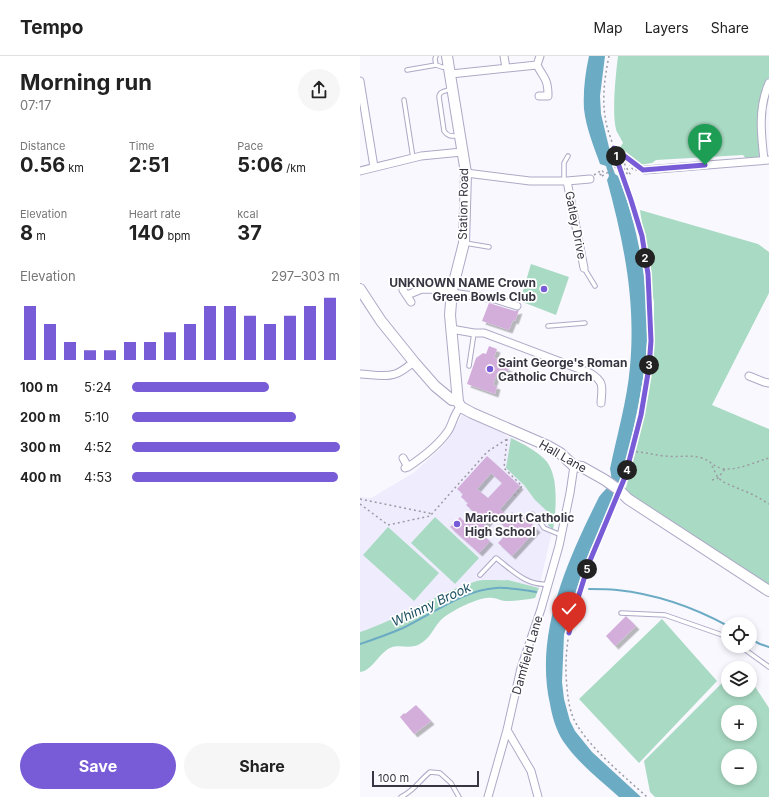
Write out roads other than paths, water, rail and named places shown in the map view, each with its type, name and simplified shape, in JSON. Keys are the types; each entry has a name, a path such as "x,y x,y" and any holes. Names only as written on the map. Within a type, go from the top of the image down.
{"street":[{"name":"Station Road","path":"447,56 466,173 464,243 452,292 450,315 459,404"},
{"path":"504,56 506,68"},
{"path":"539,96 548,96 547,80 538,64 540,56"},
{"path":"450,71 506,68 538,64"},
{"path":"360,81 374,167"},
{"path":"645,170 766,160 761,135 761,116 763,102 769,83"},
{"path":"360,171 421,156 462,152"},
{"path":"466,173 524,181 566,181 590,179"},
{"name":"Gatley Drive","path":"566,181 584,268"},
{"path":"411,302 405,293 422,289 495,299 517,306"},
{"name":"Hall Lane","path":"361,292 381,321 434,386 452,400 472,413 548,446 560,453 574,466 582,468 605,480 628,499 769,591"},
{"path":"451,329 474,333 484,333 590,373 598,378 602,385 601,403"},
{"path":"360,374 387,376 400,372 414,362"},
{"path":"749,376 769,383"},
{"path":"403,458 406,468 425,456 440,441 448,430 459,404"},
{"name":"Damfield Lane","path":"488,797 507,730 521,668 548,584 561,535 574,466"},
{"path":"507,730 531,771 538,797"}],"lane":[{"path":"436,56 436,65"},
{"path":"407,70 436,65 450,71"},
{"path":"453,89 440,93 439,97 444,131 450,136 460,135"},
{"path":"404,100 414,158"},
{"path":"566,181 564,163 568,156"},
{"path":"464,243 489,246"},
{"path":"584,268 595,286"},
{"path":"548,326 585,323"},
{"path":"469,366 474,333"},
{"path":"532,514 544,528 561,535"},
{"path":"480,575 496,558 524,580 538,585 548,584"},
{"path":"621,613 665,615 721,635"},
{"path":"749,653 769,669"},
{"path":"402,797 411,792 422,778 430,772 440,773 451,783 459,797"}],"water":[{"path":"589,56 605,56 600,96 601,114 613,164 612,166 615,174 618,176 626,197 638,241 645,287 647,333 642,383 625,468 614,491 612,503 590,550 573,601 564,635 562,682 564,699 570,721 575,731 592,752 641,797 619,797 575,757 563,741 555,723 550,704 546,677 550,624 557,597 587,521 599,497 611,482 610,469 629,380 630,367 630,295 623,249 607,180 609,176 606,166 600,164 588,130 584,109 586,69"}],"waterway":[{"name":"Whinny Brook","path":"360,644 403,628 472,593 496,588 536,592"},
{"name":"Whinny Brook","path":"589,589 617,590 660,598 702,613 721,622"},
{"name":"Whinny Brook","path":"757,642 769,647"}],"place":[{"name":"UNKNOWN NAME Crown Green Bowls Club","path":"544,289"},
{"name":"Saint George's Roman Catholic Church","path":"490,369"},
{"name":"Maricourt Catholic High School","path":"457,524"}]}
